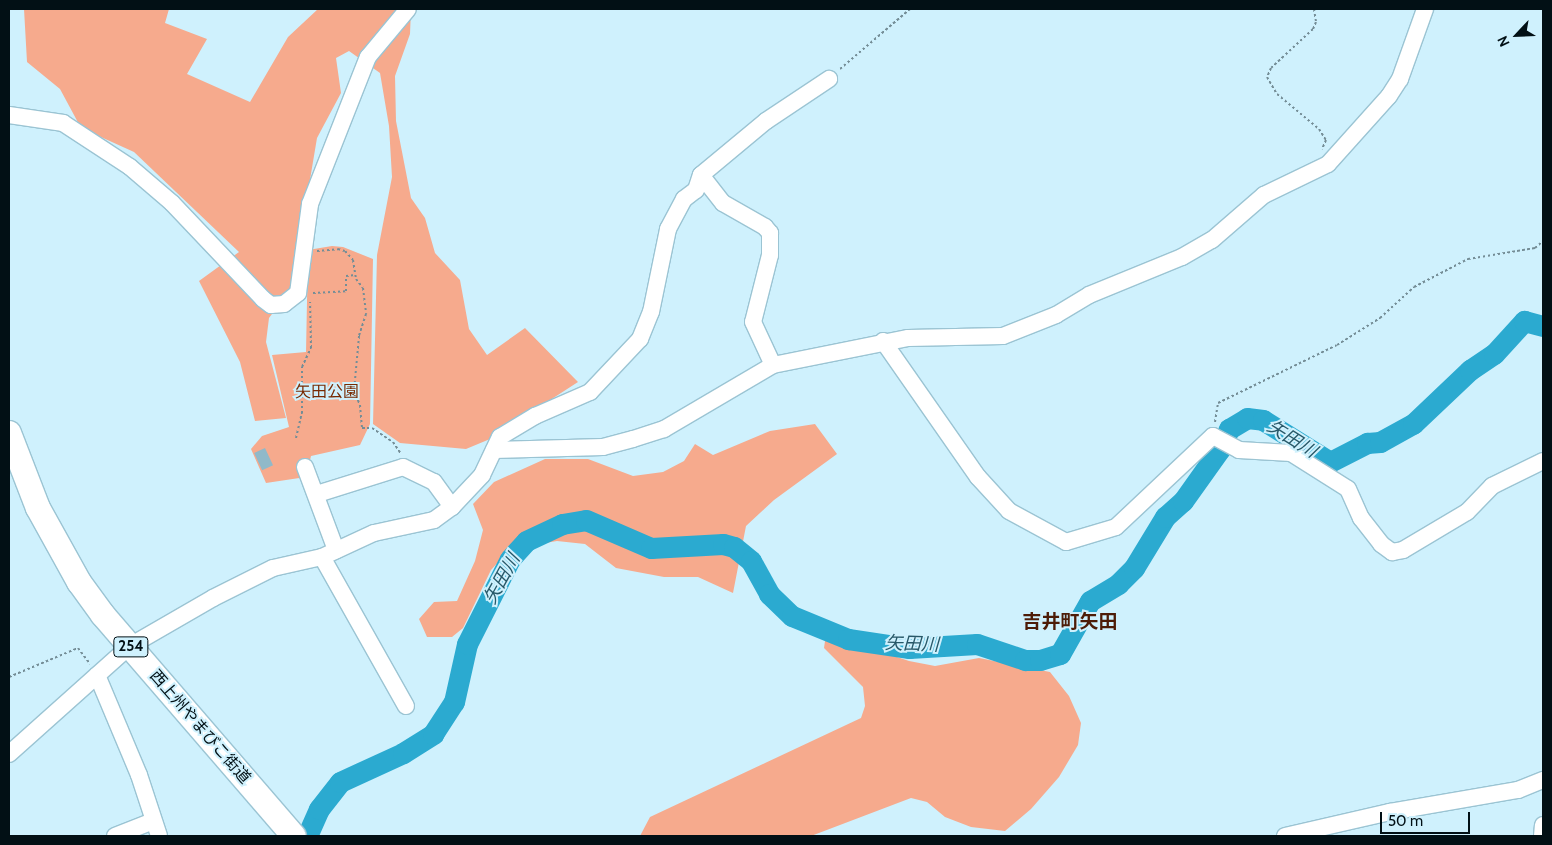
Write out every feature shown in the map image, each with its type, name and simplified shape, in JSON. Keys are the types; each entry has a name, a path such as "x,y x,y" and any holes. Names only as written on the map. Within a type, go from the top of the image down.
{"highway":[{"name":"西上州やまびこ街道","path":"9,432 22,473 56,542 103,615 294,836"}],"street":[{"path":"9,115 63,123 130,166 172,203 271,305 284,304 298,293 310,204 368,57 408,9"},
{"path":"494,450 603,447 633,439 664,428 773,365 883,341 995,336 1025,329 1089,295 1182,257 1212,240 1264,195 1328,164 1389,96 1413,49 1425,9"},
{"path":"9,754 130,646 258,574 329,554 374,533 434,520 452,507 482,475 500,437 516,426 590,392 640,339 651,312 668,229 684,199 696,190 701,175 766,121 829,79"},
{"path":"701,175 723,203 765,227 770,233 770,255 753,322 773,365"},
{"path":"883,341 978,477 1010,512 1066,542 1116,527 1213,436 1239,450 1292,453 1348,489 1361,518 1381,544 1392,552 1403,550 1467,512 1492,486 1543,461"},
{"path":"305,467 317,494 329,554 406,706"},
{"path":"317,494 377,473 407,468 434,482 452,507"},
{"path":"97,674 139,774 159,836"},
{"path":"1295,835 1518,790 1543,780"},
{"path":"115,836 154,820"},
{"path":"1542,836 1543,825"}],"path":[{"path":"829,79 910,9"},
{"path":"1308,175 1326,140 1310,121 1277,94 1267,77 1271,68 1313,29 1316,22 1314,9"},
{"path":"1213,436 1218,403 1337,345 1380,318 1414,288 1468,259 1535,248 1543,240"},
{"path":"304,254 329,249 345,251 353,260 355,275 364,288 366,314 359,336 354,391 360,405 362,428 372,428 393,442 407,468"},
{"path":"296,438 302,413 302,367 312,348 309,305 312,293 346,291 346,276 355,275"},
{"path":"9,677 78,648 97,674"}],"green space":[{"path":"24,9 169,9 165,23 207,39 187,74 250,102 288,37 318,9 411,9 410,34 395,76 396,121 411,198 425,218 435,253 460,280 469,329 487,355 525,328 578,382 490,439 466,449 400,443 373,424 377,255 392,177 389,126 380,73 349,51 336,58 341,93 317,138 292,287 269,318 266,342 286,418 255,421 240,362 199,281 239,252 134,152 81,128 60,89 27,62"},
{"name":"矢田公園","path":"332,246 343,247 373,259 370,424 360,445 311,456 306,477 266,483 251,449 262,436 289,427 272,355 306,352 308,250"},
{"path":"815,424 837,454 774,500 746,526 733,593 698,577 664,577 616,568 585,544 557,541 510,549 491,570 463,628 452,637 427,637 419,619 434,602 457,601 475,561 483,530 473,504 494,482 545,459 588,459 633,476 663,472 684,461 695,444 713,455 770,431"},
{"path":"839,628 858,633 882,652 909,661 935,666 979,658 1050,672 1069,696 1081,723 1078,745 1059,777 1031,809 1005,831 971,827 945,817 927,802 911,798 811,836 640,836 650,817 861,718 865,706 863,687 824,648 826,634"}],"building":[{"path":"265,448 273,465 262,470 254,453"}],"waterway":[{"name":"矢田川","path":"307,836 319,809 340,782 403,753 433,734 454,702 467,644 510,559 526,541 562,524 586,520 651,548 723,544 734,547 751,561 769,594 792,616 848,639 909,648 977,644 1025,660 1040,660 1060,654 1090,601 1118,584 1134,568 1165,517 1183,501 1220,449 1229,429 1247,418 1263,420 1330,462 1367,443 1380,442 1413,424 1470,370 1494,354 1524,321 1543,326"}],"district":[{"name":"吉井町矢田","path":"1070,622"}]}
